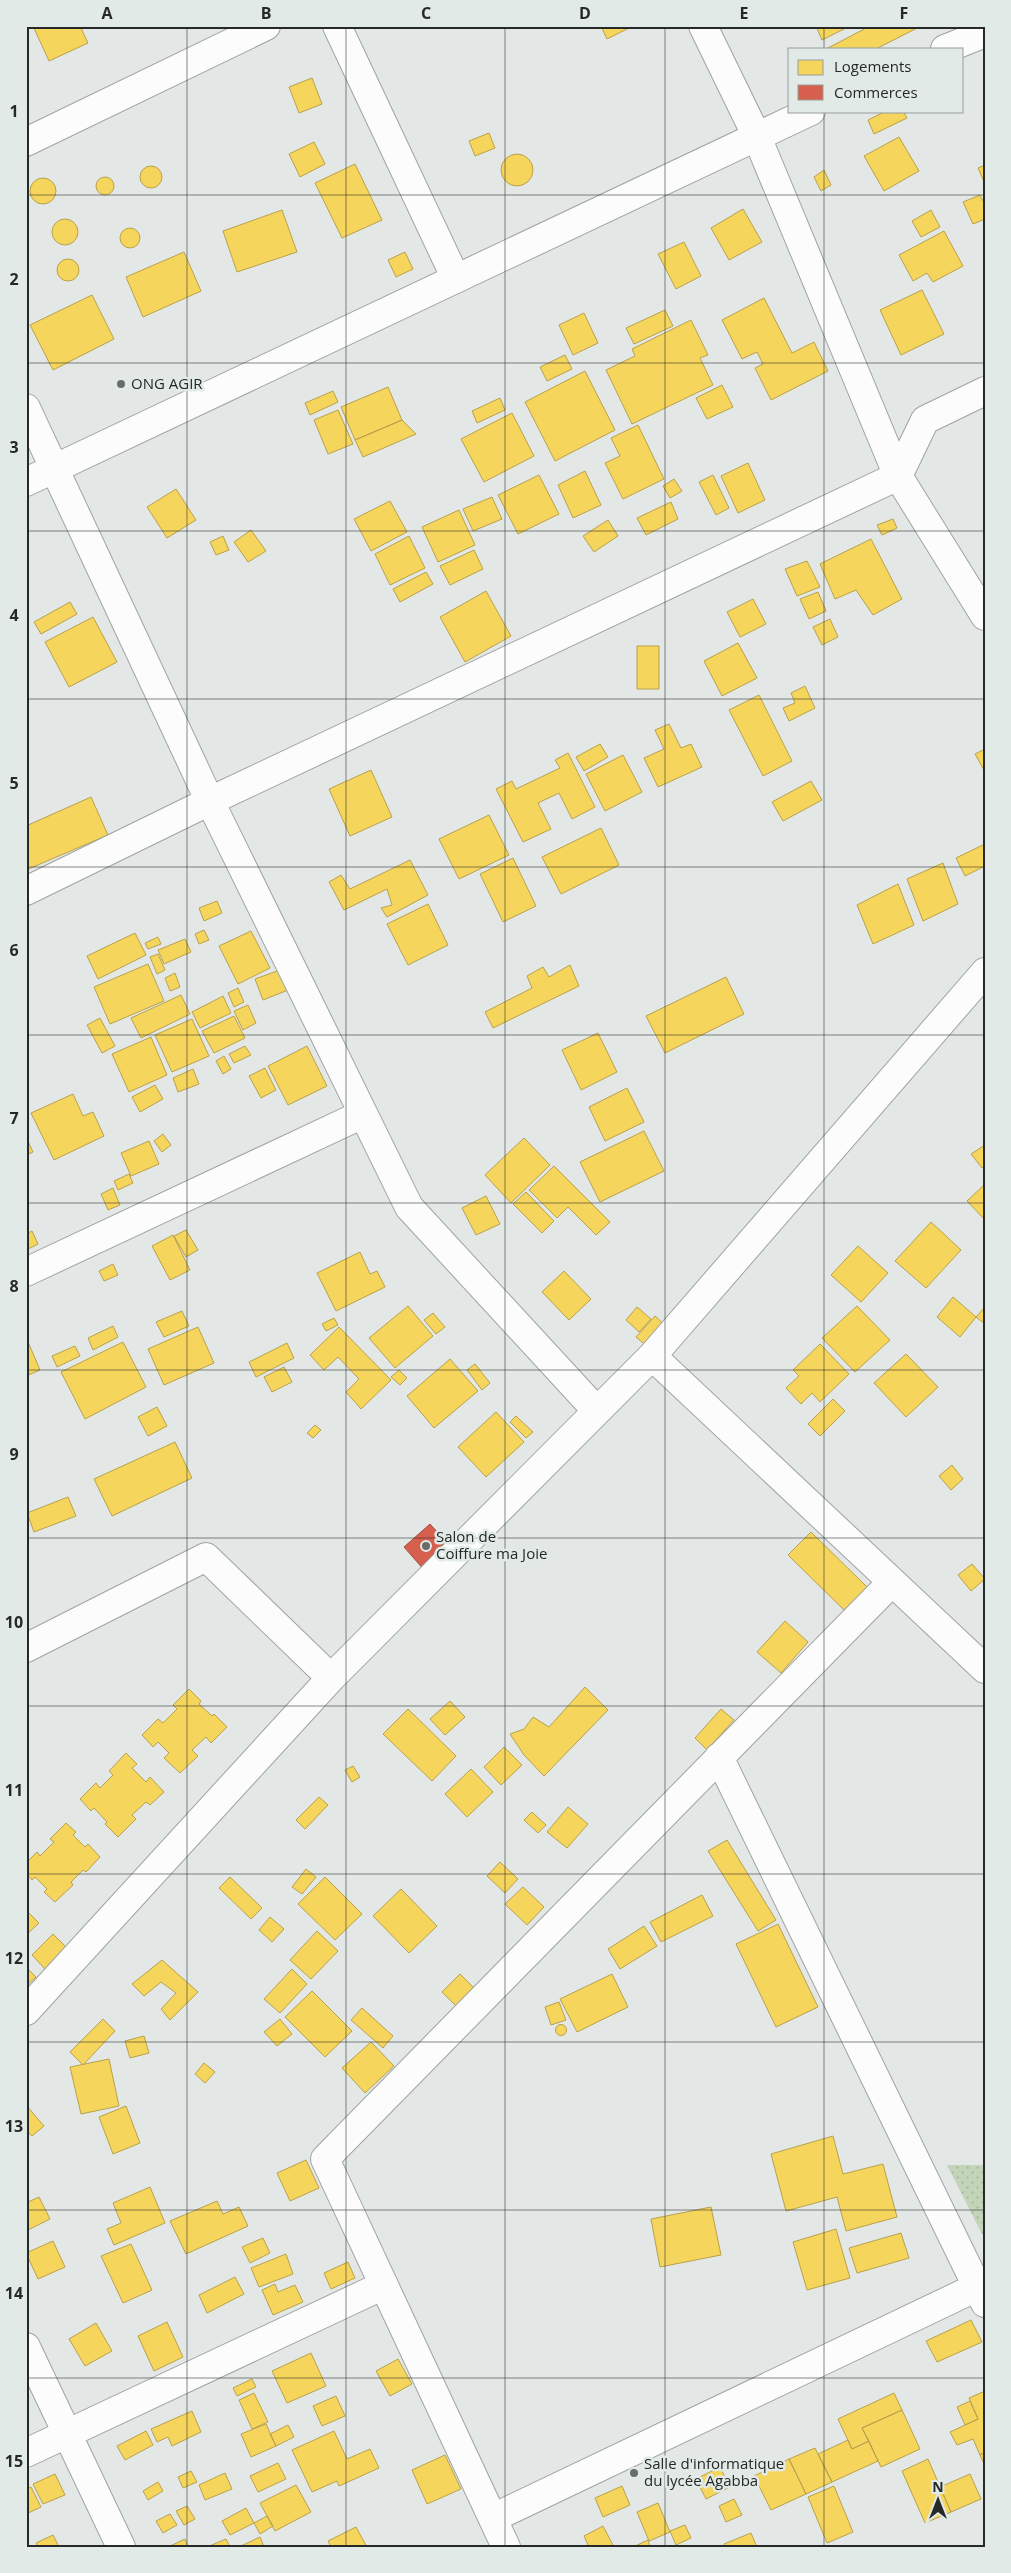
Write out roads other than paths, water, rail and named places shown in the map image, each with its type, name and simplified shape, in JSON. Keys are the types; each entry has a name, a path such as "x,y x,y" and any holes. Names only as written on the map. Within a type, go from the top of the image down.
{"street":[{"path":"26,142 266,26"},
{"path":"337,26 456,279"},
{"path":"703,26 757,137 898,476 985,616"},
{"path":"26,482 809,112"},
{"path":"26,892 210,801 898,476 925,420 985,391"},
{"path":"26,408 53,470 210,801 408,1207 597,1411"},
{"path":"26,2011 332,1678 652,1356 985,972"},
{"path":"26,1272 363,1114"},
{"path":"652,1356 985,1669"},
{"path":"26,1648 206,1557 332,1678"},
{"path":"506,2547 325,2160 892,1582"},
{"path":"493,2518 981,2295 719,1757"},
{"path":"26,2453 384,2285"},
{"path":"26,2347 120,2547"}],"place":[{"name":"ONG AGIR","path":"121,384"},
{"name":"Salon de Coiffure ma Joie","path":"426,1546"},
{"name":"Salle d'informatique du lycée Agabba","path":"634,2473"}]}
